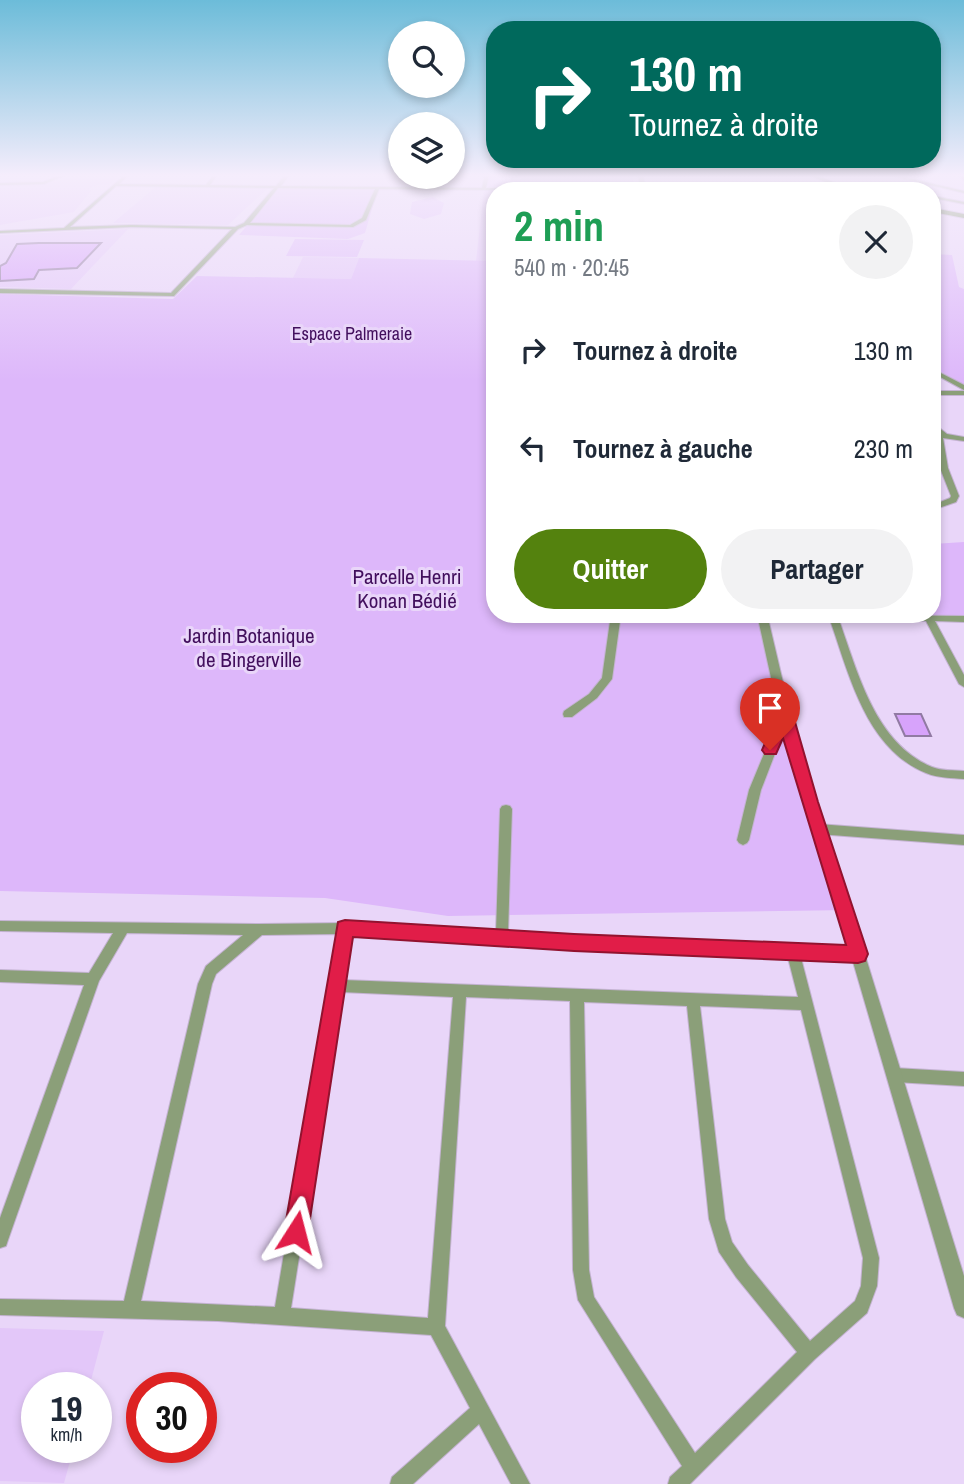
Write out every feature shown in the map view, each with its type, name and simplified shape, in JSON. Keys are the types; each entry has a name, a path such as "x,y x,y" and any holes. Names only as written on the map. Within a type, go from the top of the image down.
{"street":[{"path":"0,291 172,295 221,243"},
{"path":"941,375 964,388"},
{"path":"941,393 964,393"},
{"path":"941,433 964,439"},
{"path":"941,447 944,468 955,496 953,500 941,505"},
{"path":"941,618 964,619"},
{"path":"568,713 603,687 607,679 615,623"},
{"path":"764,623 785,715 818,829 964,1308"},
{"path":"836,623 868,710 878,725 913,761 941,773 964,775"},
{"path":"932,623 964,684"},
{"path":"743,840 755,790 785,715"},
{"path":"502,939 506,808"},
{"path":"818,829 964,840"},
{"path":"0,926 259,930 345,928 502,939 858,954"},
{"path":"0,1240 93,979 123,928"},
{"path":"282,1314 345,928"},
{"path":"131,1308 205,984 211,970 259,930"},
{"path":"677,1484 809,1353 861,1307 869,1286 871,1258 792,950"},
{"path":"0,976 93,979"},
{"path":"336,986 460,993 805,1004"},
{"path":"460,993 436,1327 521,1484"},
{"path":"577,997 581,1270 586,1300 693,1467"},
{"path":"693,1001 717,1219 725,1246 809,1353"},
{"path":"895,1075 964,1079"},
{"path":"0,1307 131,1308 282,1314 436,1327"},
{"path":"399,1484 480,1410"}],"shaded area":[{"path":"0,243 114,243 71,289 0,287"},
{"path":"478,243 486,243 486,261 476,261"},
{"path":"303,257 359,258 351,279 293,278"},
{"path":"0,1328 104,1331 93,1372 21,1372 21,1463 70,1463 64,1483 0,1481"}],"green space":[{"path":"293,243 363,243 357,257 286,256"},
{"path":"941,254 952,255 959,287 964,289 964,385 941,372"},
{"name":"Jardin Botanique de Bingerville","path":"359,258 486,261 486,623 767,623 848,910 448,916 325,898 0,891 0,294 173,299 197,276 351,279"},
{"path":"964,542 964,616 941,615 941,543"}],"building":[{"path":"101,243 77,268 39,270 34,279 0,281 0,266 6,263 17,244"},
{"path":"895,714 921,714 931,736 905,736"}],"route":[{"path":"296,1232 345,928 574,943 858,954 809,802 785,715 770,750"}],"park label":[{"name":"Espace Palmeraie","path":"352,333"},
{"name":"Parcelle Henri Konan Bédié","path":"407,588"}]}
